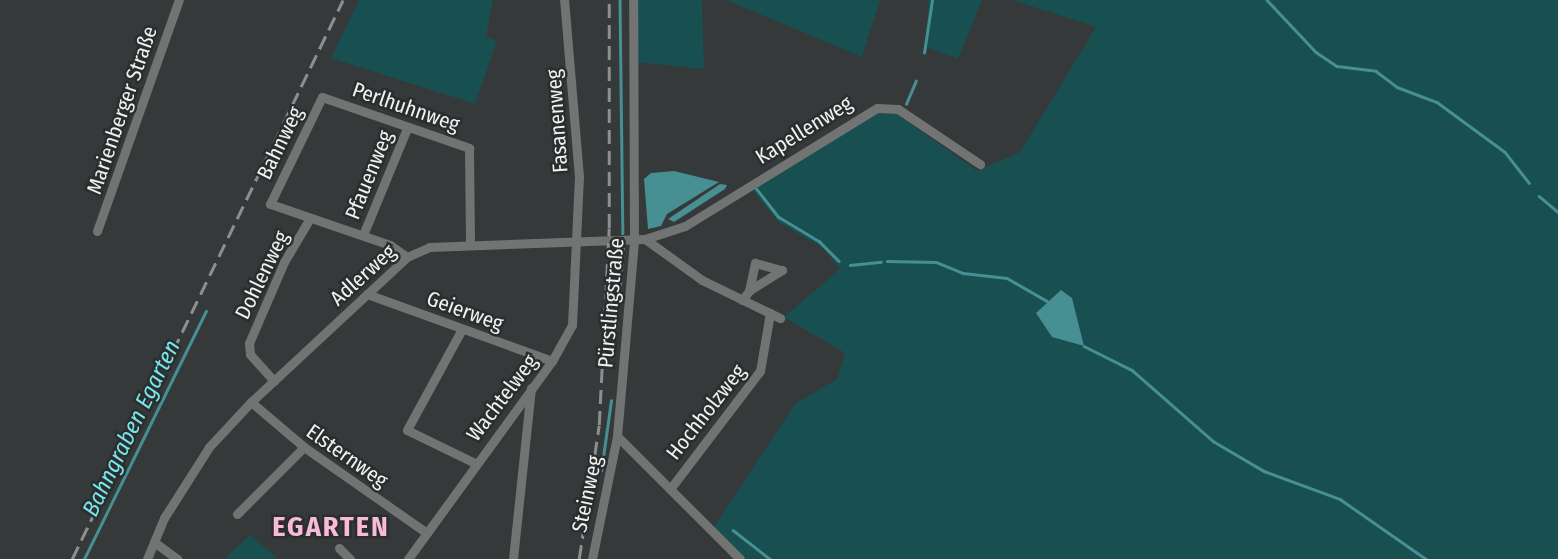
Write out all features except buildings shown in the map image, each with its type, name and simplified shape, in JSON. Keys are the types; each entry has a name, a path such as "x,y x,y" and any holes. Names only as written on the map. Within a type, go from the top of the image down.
{"street":[{"name":"Marienberger Straße","path":"97,231 179,0"},
{"name":"Fasanenweg","path":"564,0 577,126 579,240"},
{"name":"Pürstlingstraße","path":"617,436 634,240 634,0"},
{"name":"Perlhuhnweg","path":"322,97 469,148 470,242"},
{"name":"Bahnweg","path":"310,218 270,204 322,97"},
{"name":"Kapellenweg","path":"645,239 685,226 877,108 898,109 980,164"},
{"name":"Pfauenweg","path":"363,235 407,128"},
{"path":"310,218 363,235 407,257"},
{"name":"Dohlenweg","path":"274,381 250,354 249,343 284,262 310,218"},
{"name":"Adlerweg","path":"147,559 154,541 209,447 251,402 407,257 429,247 470,242 645,239"},
{"path":"645,239 702,280 742,300 749,290"},
{"name":"Wachtelweg","path":"408,559 475,463 552,361 576,309 579,240"},
{"name":"Geierweg","path":"367,294 552,361"},
{"name":"Hochholzweg","path":"670,489 761,371 775,315 742,300"},
{"path":"462,329 407,430 475,463"},
{"path":"513,559 531,387"},
{"name":"Elsternweg","path":"251,402 304,447 427,533"},
{"path":"617,436 740,559"},
{"name":"Steinweg","path":"592,559 617,436"},
{"path":"237,514 304,447"},
{"path":"154,541 177,559"},
{"path":"339,548 350,559"}],"shaded area":[{"path":"359,0 493,0 486,37 497,41 475,104 331,58"},
{"path":"634,0 702,0 704,69 634,62"},
{"path":"726,0 880,0 862,57"},
{"path":"929,0 982,0 958,59 925,47"},
{"path":"1012,0 1558,0 1558,559 746,559 714,527 795,404 837,379 845,353 784,317 840,269 823,248 779,222 751,189 878,113 897,114 977,171 1020,152 1096,27","holes":["1061,290 1072,298 1084,346 1052,337 1036,313"]},
{"path":"674,171 719,182 667,214 661,226 648,229 644,179 651,173"},
{"path":"720,184 727,185 725,189 674,222 668,219"},
{"path":"1061,290 1072,298 1084,346 1052,337 1036,313"},
{"path":"250,535 278,559 224,559"}],"waterway":[{"path":"620,0 623,233"},
{"path":"924,53 932,0"},
{"path":"1267,0 1316,52 1337,66 1376,71 1397,87 1437,102 1505,152 1529,183"},
{"path":"906,104 916,81"},
{"path":"756,188 779,217 819,241 839,261"},
{"path":"1539,196 1558,212"},
{"path":"616,329 623,249"},
{"path":"887,261 936,262 963,273 1007,278 1047,301"},
{"path":"850,265 881,262"},
{"name":"Bahngraben Egarten","path":"84,559 206,311"},
{"path":"1084,346 1132,370 1213,441 1264,471 1340,499 1426,559"},
{"path":"601,471 611,401"},
{"path":"733,530 770,559"}],"railway":[{"path":"72,559 343,0"},
{"path":"579,559 599,425 609,228 609,0"}],"district":[{"name":"EGARTEN","path":"331,527"}]}
